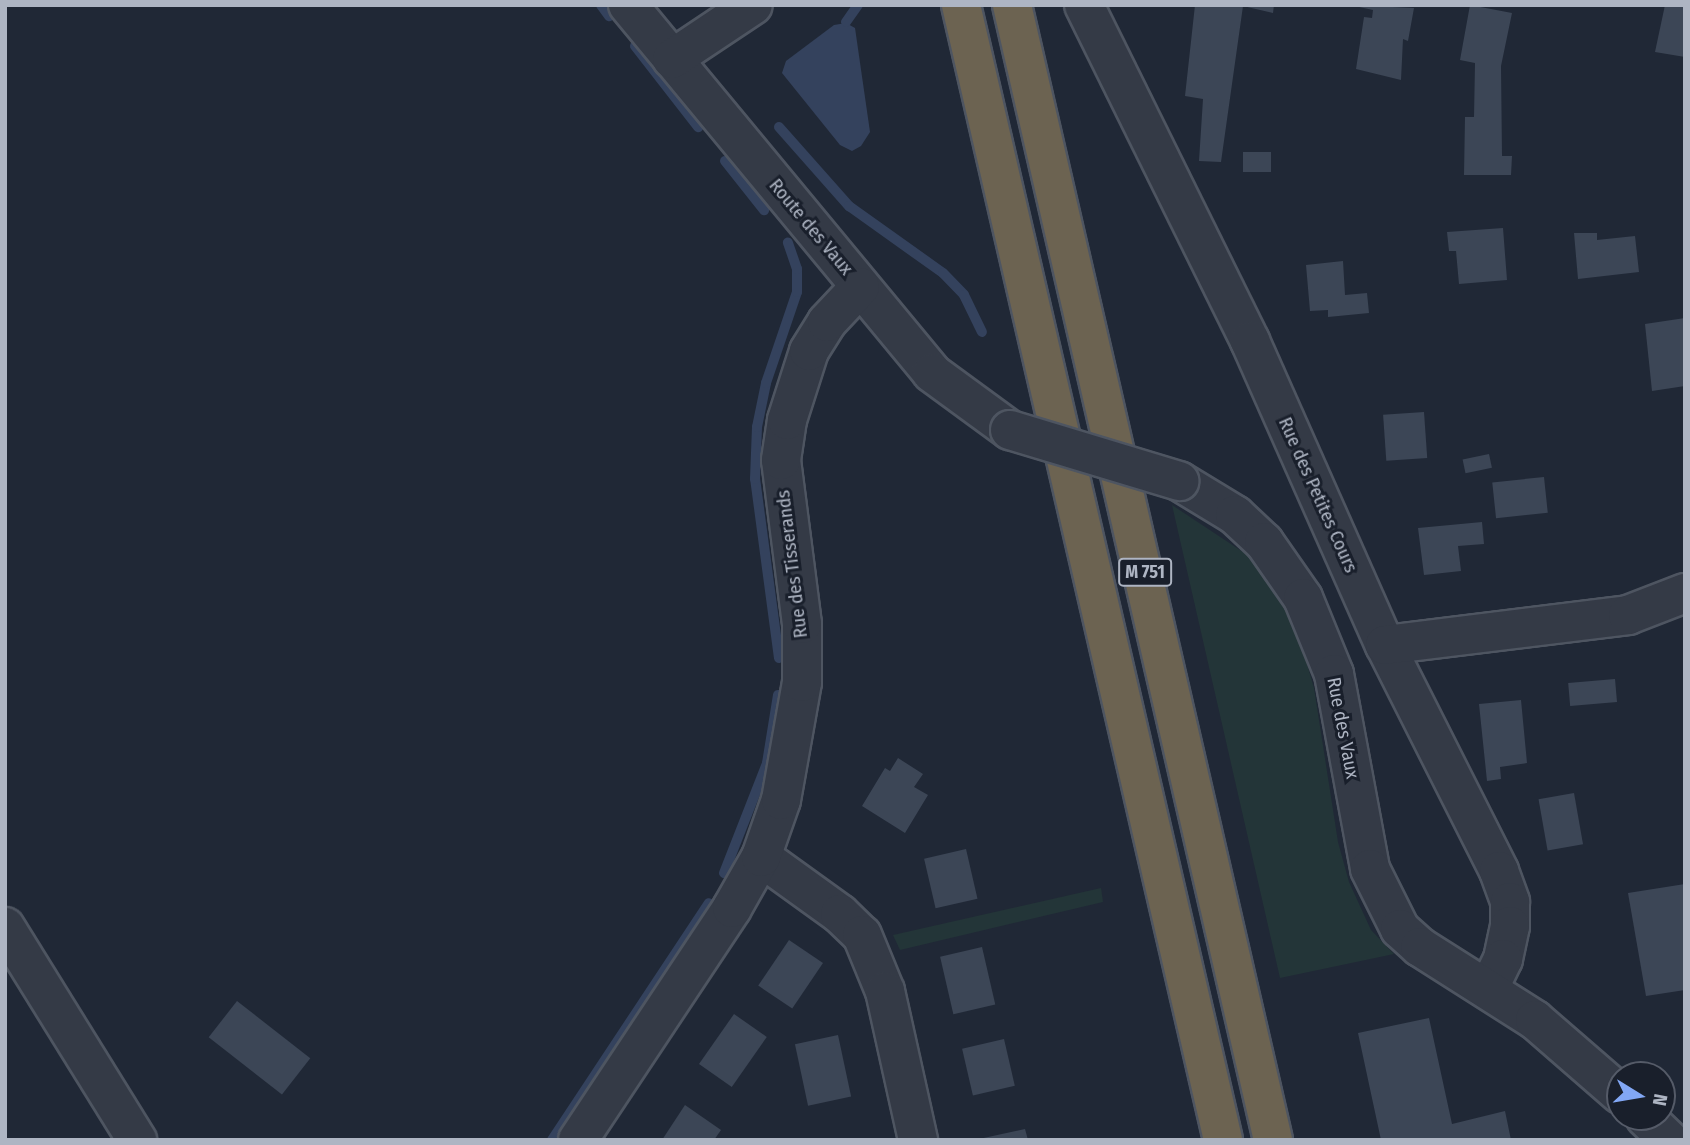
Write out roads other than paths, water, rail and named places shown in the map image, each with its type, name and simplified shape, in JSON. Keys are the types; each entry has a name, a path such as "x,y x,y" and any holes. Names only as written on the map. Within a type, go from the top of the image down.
{"highway":[{"name":"M 751","path":"961,5 1223,1140"},
{"name":"M 751","path":"1012,5 1273,1140"}],"street":[{"name":"Route des Vaux","path":"628,5 932,373 1010,430"},
{"path":"672,59 752,5"},
{"name":"Rue des Petites Cours","path":"1084,5 1250,341 1385,645 1510,902 1503,959 1488,990"},
{"name":"Rue des Tisserands","path":"578,1140 732,908 761,857 781,800 802,682 802,624 781,460 787,420 809,351 827,322 860,287"},
{"name":"Rue des Vaux","path":"1010,430 1178,481 1235,515 1264,542 1303,598 1334,674 1361,827 1384,903 1400,929 1420,947 1559,1038 1606,1081"},
{"path":"1385,645 1628,615 1685,593"},
{"path":"761,857 862,935 885,990 918,1140"},
{"path":"5,927 137,1140"}],"water":[{"path":"846,23 855,28 870,132 861,146 852,151 840,145 782,73 786,61 834,25"}],"waterway":[{"path":"601,5 609,16"},
{"path":"846,22 858,5"},
{"path":"635,46 698,127"},
{"path":"779,127 849,206 943,273 964,295 982,332"},
{"path":"725,161 764,210"},
{"path":"779,658 755,479 757,427 766,383 797,292 797,269 788,243"},
{"path":"724,873 767,763 778,695"},
{"path":"552,1140 709,903"}]}
